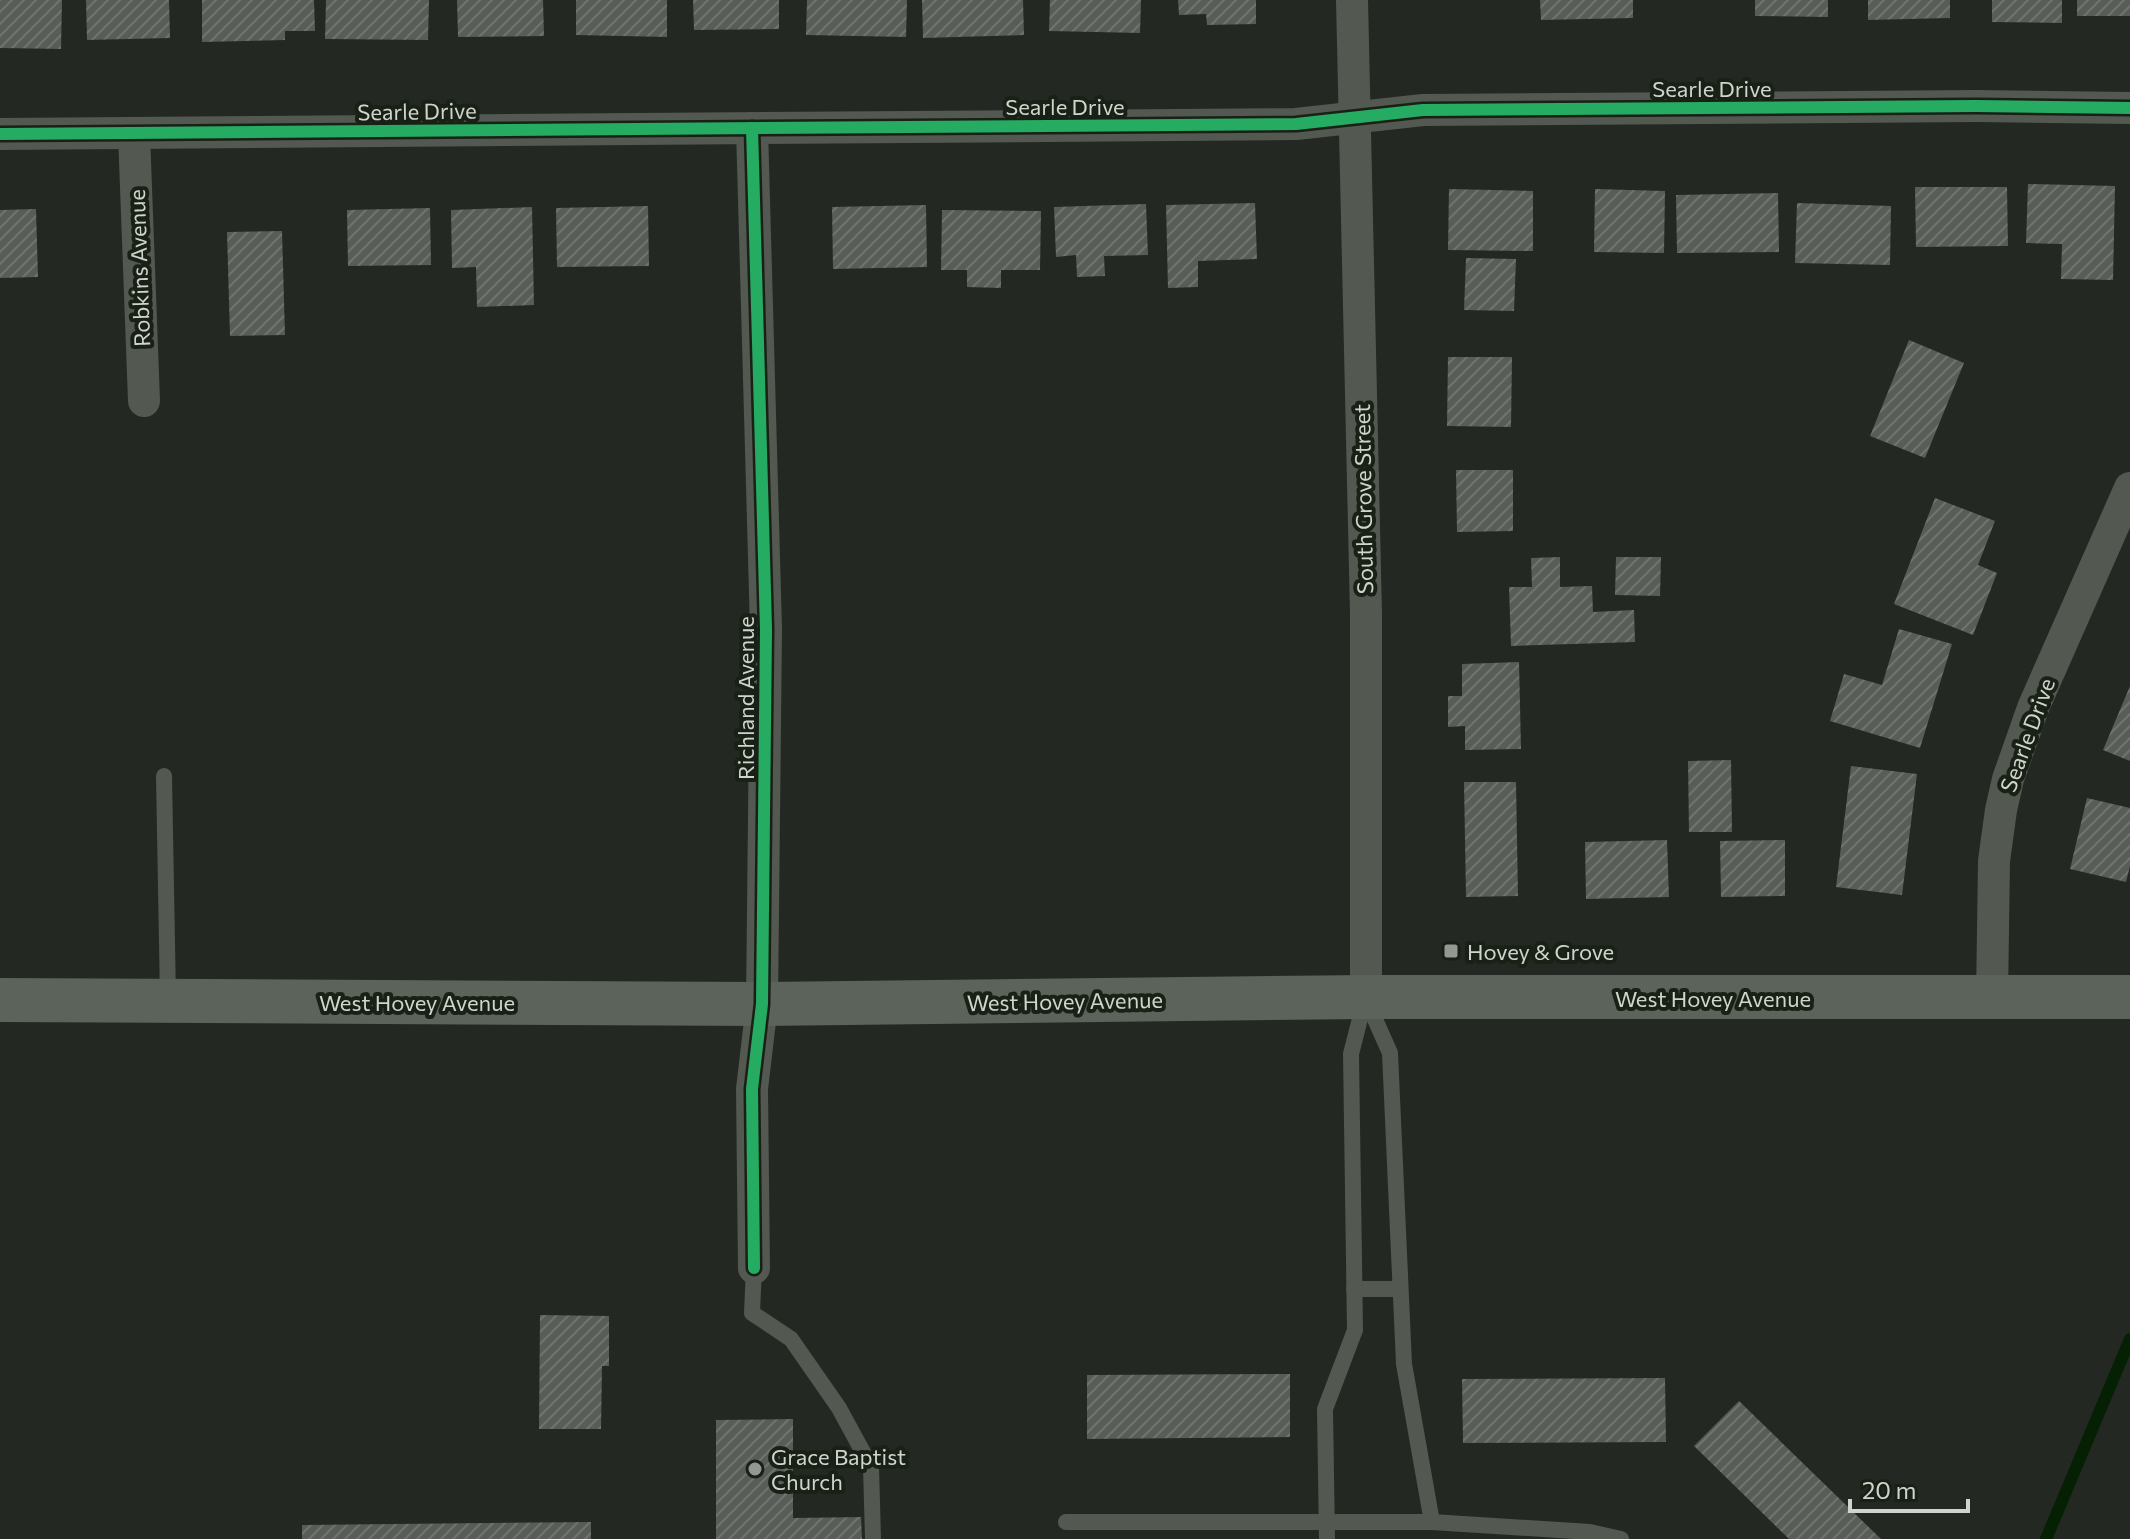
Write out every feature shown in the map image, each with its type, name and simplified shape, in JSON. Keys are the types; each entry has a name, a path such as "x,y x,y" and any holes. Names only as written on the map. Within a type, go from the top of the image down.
{"main road":[{"name":"West Hovey Avenue","path":"0,1000 762,1004 1366,997 2130,997"}],"street":[{"name":"South Grove Street","path":"1352,0 1366,614 1366,997"},
{"name":"Searle Drive","path":"0,134 1296,124 1439,110 1976,106 2130,108"},
{"name":"Richland Avenue","path":"752,128 766,629 762,1004 752,1089 754,1268"},
{"name":"Robkins Avenue","path":"134,134 144,401"},
{"name":"Searle Drive","path":"1992,998 1994,861 2008,779 2033,708 2130,488"}],"lane":[{"path":"164,776 168,1000"},
{"path":"1327,1531 1325,1409 1355,1330 1351,1054 1366,997"},
{"path":"1366,997 1390,1053 1404,1364 1432,1522"},
{"path":"754,1268 752,1313 791,1339 839,1408 871,1467 873,1539"},
{"path":"1354,1289 1399,1289"},
{"path":"1066,1522 1327,1531 1432,1522 1590,1532 1621,1539"}],"building":[{"path":"0,0 62,0 61,49 0,48"},
{"path":"86,0 169,0 170,38 87,40"},
{"path":"202,0 314,0 315,31 285,31 285,40 202,42"},
{"path":"326,0 429,0 428,40 325,39"},
{"path":"457,0 543,0 544,36 458,37"},
{"path":"576,0 667,0 667,37 576,35"},
{"path":"693,0 779,0 779,29 694,30"},
{"path":"807,0 907,0 906,37 806,35"},
{"path":"922,0 1023,0 1024,35 923,38"},
{"path":"1050,0 1141,0 1140,33 1049,31"},
{"path":"1178,0 1256,0 1256,24 1207,25 1206,14 1179,15"},
{"path":"1540,0 1633,0 1633,18 1541,20"},
{"path":"1755,0 1828,0 1828,17 1755,16"},
{"path":"1868,0 1950,0 1950,18 1868,20"},
{"path":"1992,0 2062,0 2062,23 1992,22"},
{"path":"2077,0 2130,0 2130,16 2077,16"},
{"path":"2028,184 2115,186 2113,280 2061,279 2062,244 2026,243"},
{"path":"1915,187 2007,187 2008,246 1916,247"},
{"path":"1449,189 1533,191 1533,251 1448,250"},
{"path":"1595,189 1665,191 1664,253 1594,252"},
{"path":"1778,193 1779,252 1677,253 1676,195"},
{"path":"1255,203 1257,259 1198,261 1198,287 1168,288 1166,205"},
{"path":"1797,203 1891,206 1890,265 1795,263"},
{"path":"1146,204 1148,255 1104,256 1105,276 1077,277 1076,255 1056,257 1054,207"},
{"path":"926,205 927,267 833,269 832,207"},
{"path":"648,206 649,266 557,267 556,208"},
{"path":"532,207 534,305 477,307 476,267 452,268 451,210"},
{"path":"430,208 431,265 348,266 347,210"},
{"path":"36,209 38,277 0,278 0,210"},
{"path":"942,210 1041,211 1040,270 1001,270 1001,288 967,287 967,270 941,270"},
{"path":"282,231 285,335 230,336 227,232"},
{"path":"1466,258 1516,259 1514,311 1464,310"},
{"path":"1909,340 1964,363 1925,458 1870,436"},
{"path":"1448,357 1512,357 1511,427 1447,426"},
{"path":"1456,470 1513,470 1513,531 1457,532"},
{"path":"1935,498 1995,521 1978,565 1997,573 1973,635 1894,604"},
{"path":"1560,557 1560,587 1592,586 1593,612 1634,610 1635,642 1511,646 1509,587 1532,587 1531,558"},
{"path":"1616,557 1661,557 1660,596 1615,595"},
{"path":"1899,629 1952,644 1920,748 1830,721 1844,674 1882,685"},
{"path":"1519,662 1521,749 1465,750 1465,726 1448,727 1448,696 1462,696 1462,664"},
{"path":"2130,686 2130,761 2103,750"},
{"path":"1731,760 1732,832 1689,832 1688,761"},
{"path":"1851,766 1917,774 1902,895 1836,887"},
{"path":"1464,782 1516,782 1518,896 1466,897"},
{"path":"2087,798 2130,808 2130,866 2126,882 2070,869"},
{"path":"1667,840 1669,897 1586,899 1585,842"},
{"path":"1785,840 1785,896 1721,897 1720,841"},
{"path":"540,1315 609,1316 609,1366 602,1366 601,1429 539,1429"},
{"path":"1290,1374 1290,1437 1087,1439 1087,1375"},
{"path":"1665,1378 1666,1442 1463,1443 1462,1379"},
{"path":"1739,1401 1881,1539 1789,1539 1694,1446"},
{"name":"Grace Baptist Church","path":"793,1419 793,1518 861,1517 862,1539 716,1539 716,1420"},
{"path":"591,1522 591,1539 302,1539 302,1525"}],"waterway":[{"path":"2046,1539 2130,1339"}],"cycle path":[{"path":"0,134 1296,124 1423,110 1976,106 2130,108"},
{"path":"752,128 766,629 762,1004 752,1089 754,1268"}],"place":[{"name":"Hovey & Grove","path":"1451,951"},
{"name":"Grace Baptist Church","path":"755,1469"}]}
